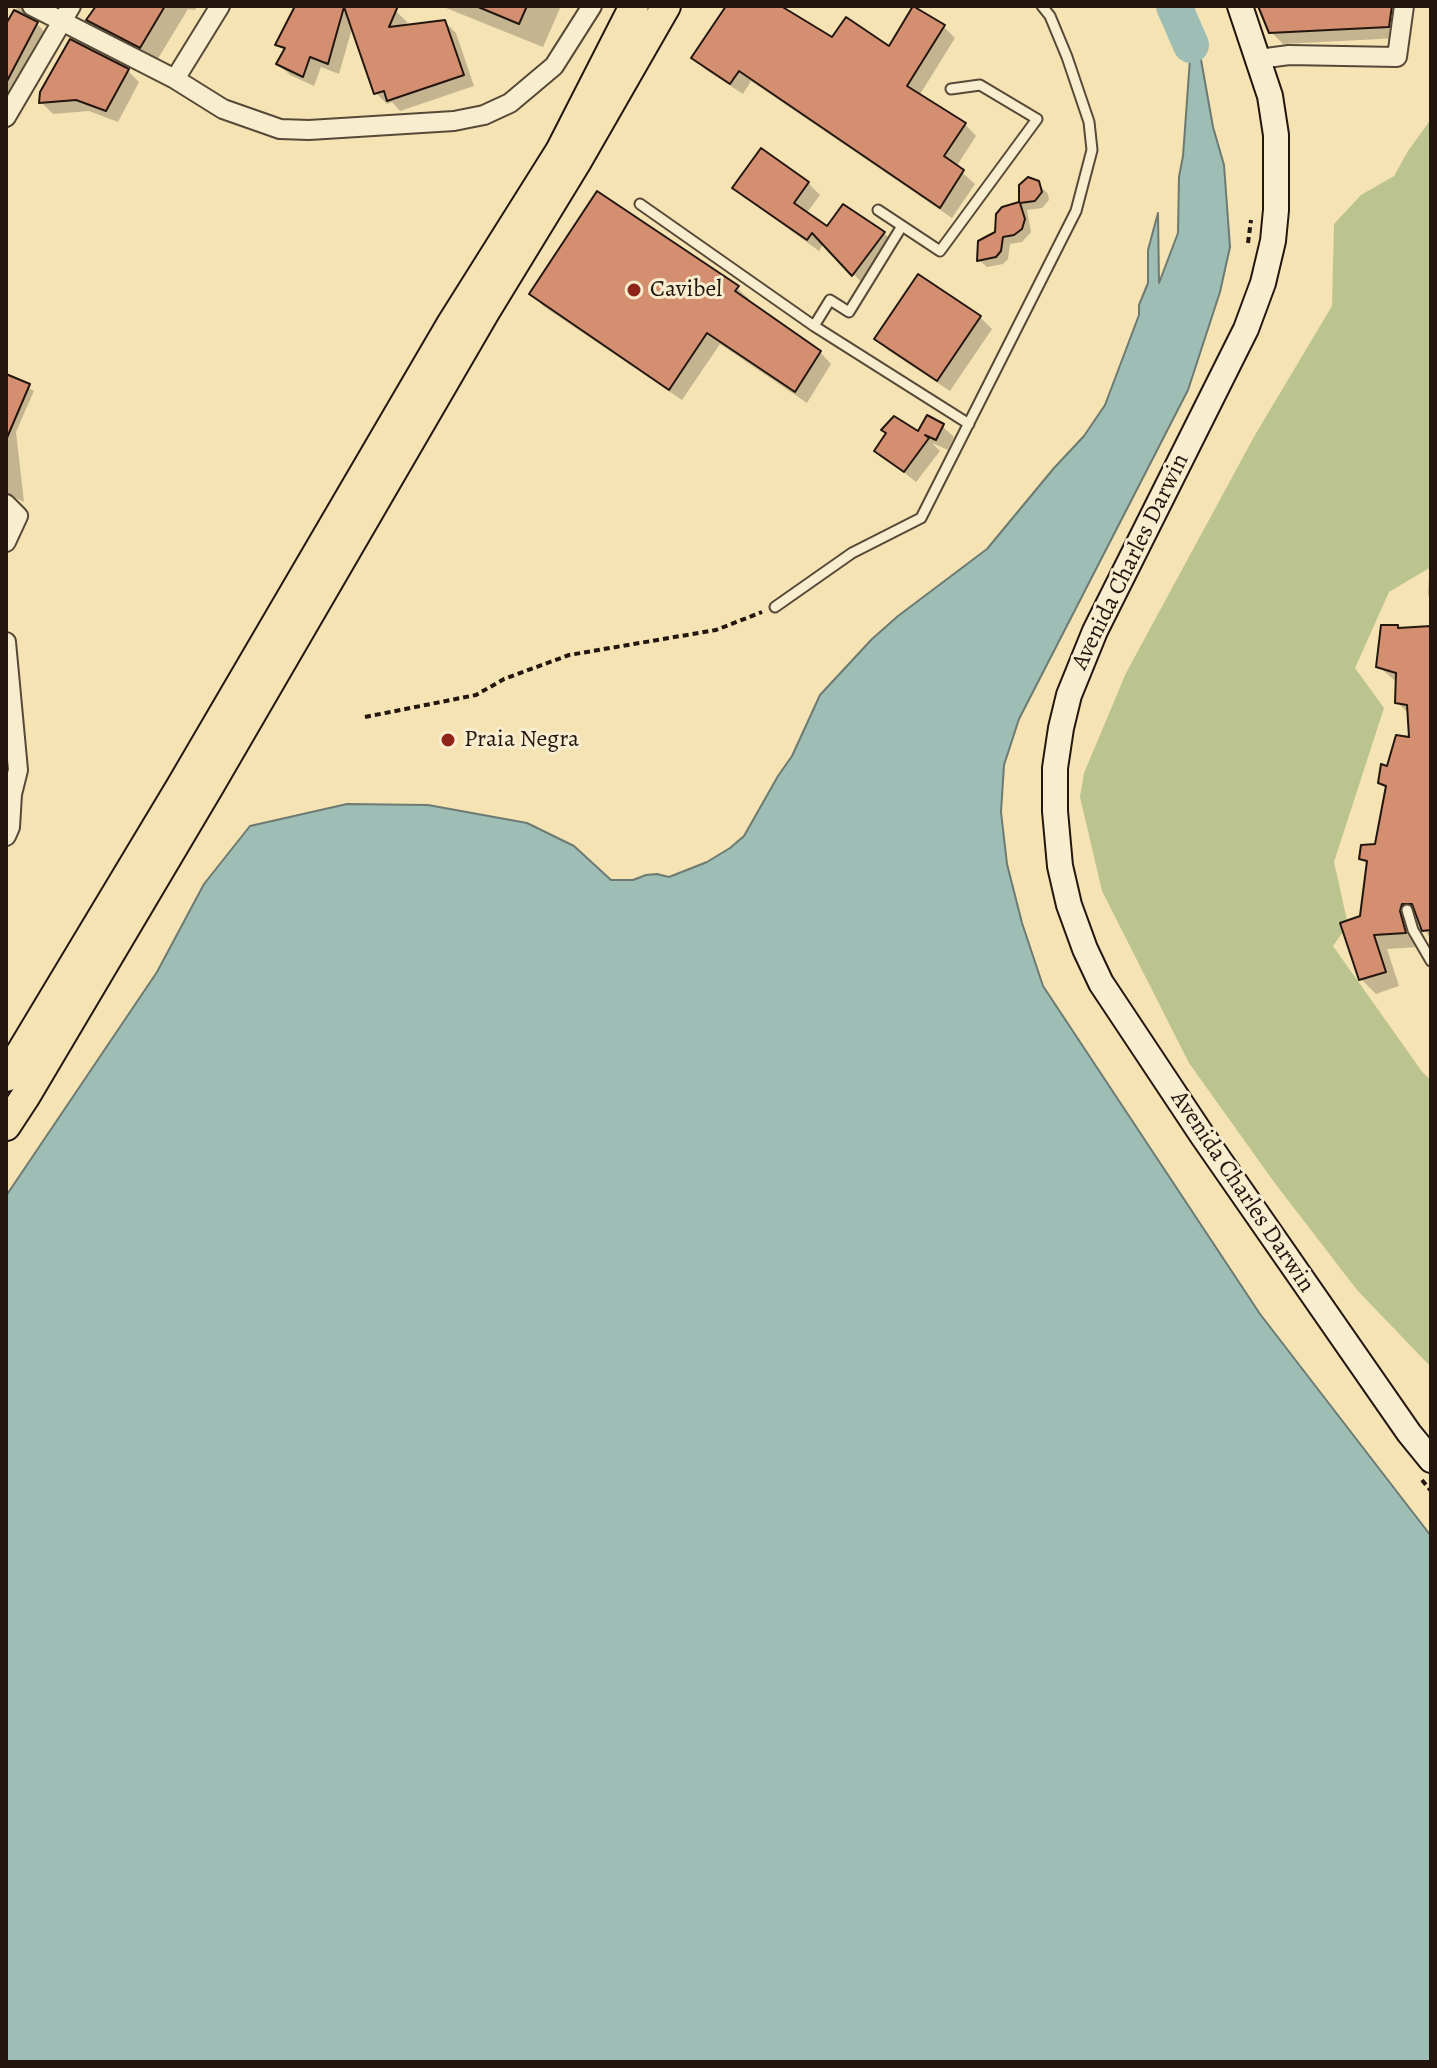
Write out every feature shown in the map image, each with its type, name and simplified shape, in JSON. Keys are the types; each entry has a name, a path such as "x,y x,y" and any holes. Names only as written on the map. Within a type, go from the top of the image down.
{"main road":[{"path":"6,1077 181,786 450,326 560,151 634,6"},
{"path":"6,1126 202,799 666,6"},
{"name":"Avenida Charles Darwin","path":"1240,6 1270,96 1276,135 1276,210 1266,269 1246,329 1095,631 1069,695 1055,768 1060,866 1069,905 1101,983 1202,1135 1409,1433 1423,1466"}],"street":[{"path":"32,6 66,13 223,109 280,129 309,130 454,121 484,115 510,103 554,66 592,6"},
{"path":"175,79 220,6"},
{"path":"1259,59 1289,55 1397,57 1404,6"},
{"path":"6,117 66,13"},
{"path":"6,504 18,516 6,542"},
{"path":"6,642 18,770 6,836"}],"lane":[{"path":"775,607 852,553 921,518 1076,211 1092,150 1089,122 1050,16 1042,6"},
{"path":"878,210 940,251 1037,119 980,85 951,89"},
{"path":"640,204 814,326 969,424"},
{"path":"814,326 830,300 849,312 902,226"},
{"path":"1407,910 1413,930 1431,961"}],"path":[{"path":"1248,244 1251,216"},
{"path":"365,717 476,695 504,679 569,655 716,630 775,607"},
{"path":"1423,1466 1431,1491"}],"green space":[{"path":"1431,119 1431,567 1389,592 1355,668 1384,708 1334,862 1348,925 1333,946 1431,1080 1431,1367 1357,1290 1274,1182 1189,1063 1102,891 1080,797 1084,773 1126,673 1255,435 1332,306 1334,224 1361,195 1394,176"}],"water":[{"path":"1191,45 1200,54 1213,127 1224,165 1230,247 1220,292 1188,390 1019,719 1004,765 1001,812 1007,864 1043,986 1260,1314 1431,1536 1431,2062 6,2062 6,1196 157,972 204,884 250,826 347,804 428,805 527,823 574,846 611,880 633,880 657,874 669,877 707,862 744,836 792,756 820,695 898,616 987,549 1084,436 1105,405 1148,283 1148,250 1158,213 1159,283 1178,233 1179,177"}],"building":[{"path":"96,6 165,6 140,48 86,20"},
{"path":"295,6 398,6 389,27 445,20 464,75 387,101 384,91 374,94 344,7 328,64 310,57 303,77 276,64 285,48 275,45"},
{"path":"476,6 527,6 519,24"},
{"path":"726,6 781,6 832,37 846,17 889,46 913,6 945,25 907,86 966,123 944,156 964,170 940,208 739,71 730,84 691,58"},
{"path":"1258,6 1392,6 1389,27 1269,33"},
{"path":"14,10 38,22 6,83 6,24"},
{"path":"70,39 129,69 106,111 76,100 39,103 40,92"},
{"path":"761,148 809,182 794,203 827,226 843,204 885,232 852,276 812,233 807,240 732,188"},
{"path":"1028,177 1039,181 1042,192 1035,201 1020,203 1025,219 1022,229 1014,235 1003,237 1001,251 996,257 977,261 978,241 995,232 996,214 1002,207 1019,202 1019,185"},
{"name":"Cavibel","path":"597,191 739,286 735,291 821,351 795,392 707,333 669,390 529,294"},
{"path":"918,274 981,316 937,381 874,339"},
{"path":"6,374 30,384 6,440"},
{"path":"927,415 944,424 936,440 925,435 929,438 904,472 874,451 886,433 881,430 894,416 918,431"},
{"path":"1381,625 1398,625 1398,628 1431,626 1431,930 1422,931 1412,904 1402,904 1400,911 1406,933 1374,935 1386,972 1359,980 1340,923 1360,916 1367,861 1359,859 1361,845 1375,844 1386,786 1378,783 1381,764 1387,766 1396,735 1409,737 1407,705 1395,703 1396,673 1376,667"}],"waterway":[{"path":"1174,6 1191,45"}],"place":[{"name":"Cavibel","path":"634,290"},
{"name":"Praia Negra","path":"448,740"}]}
